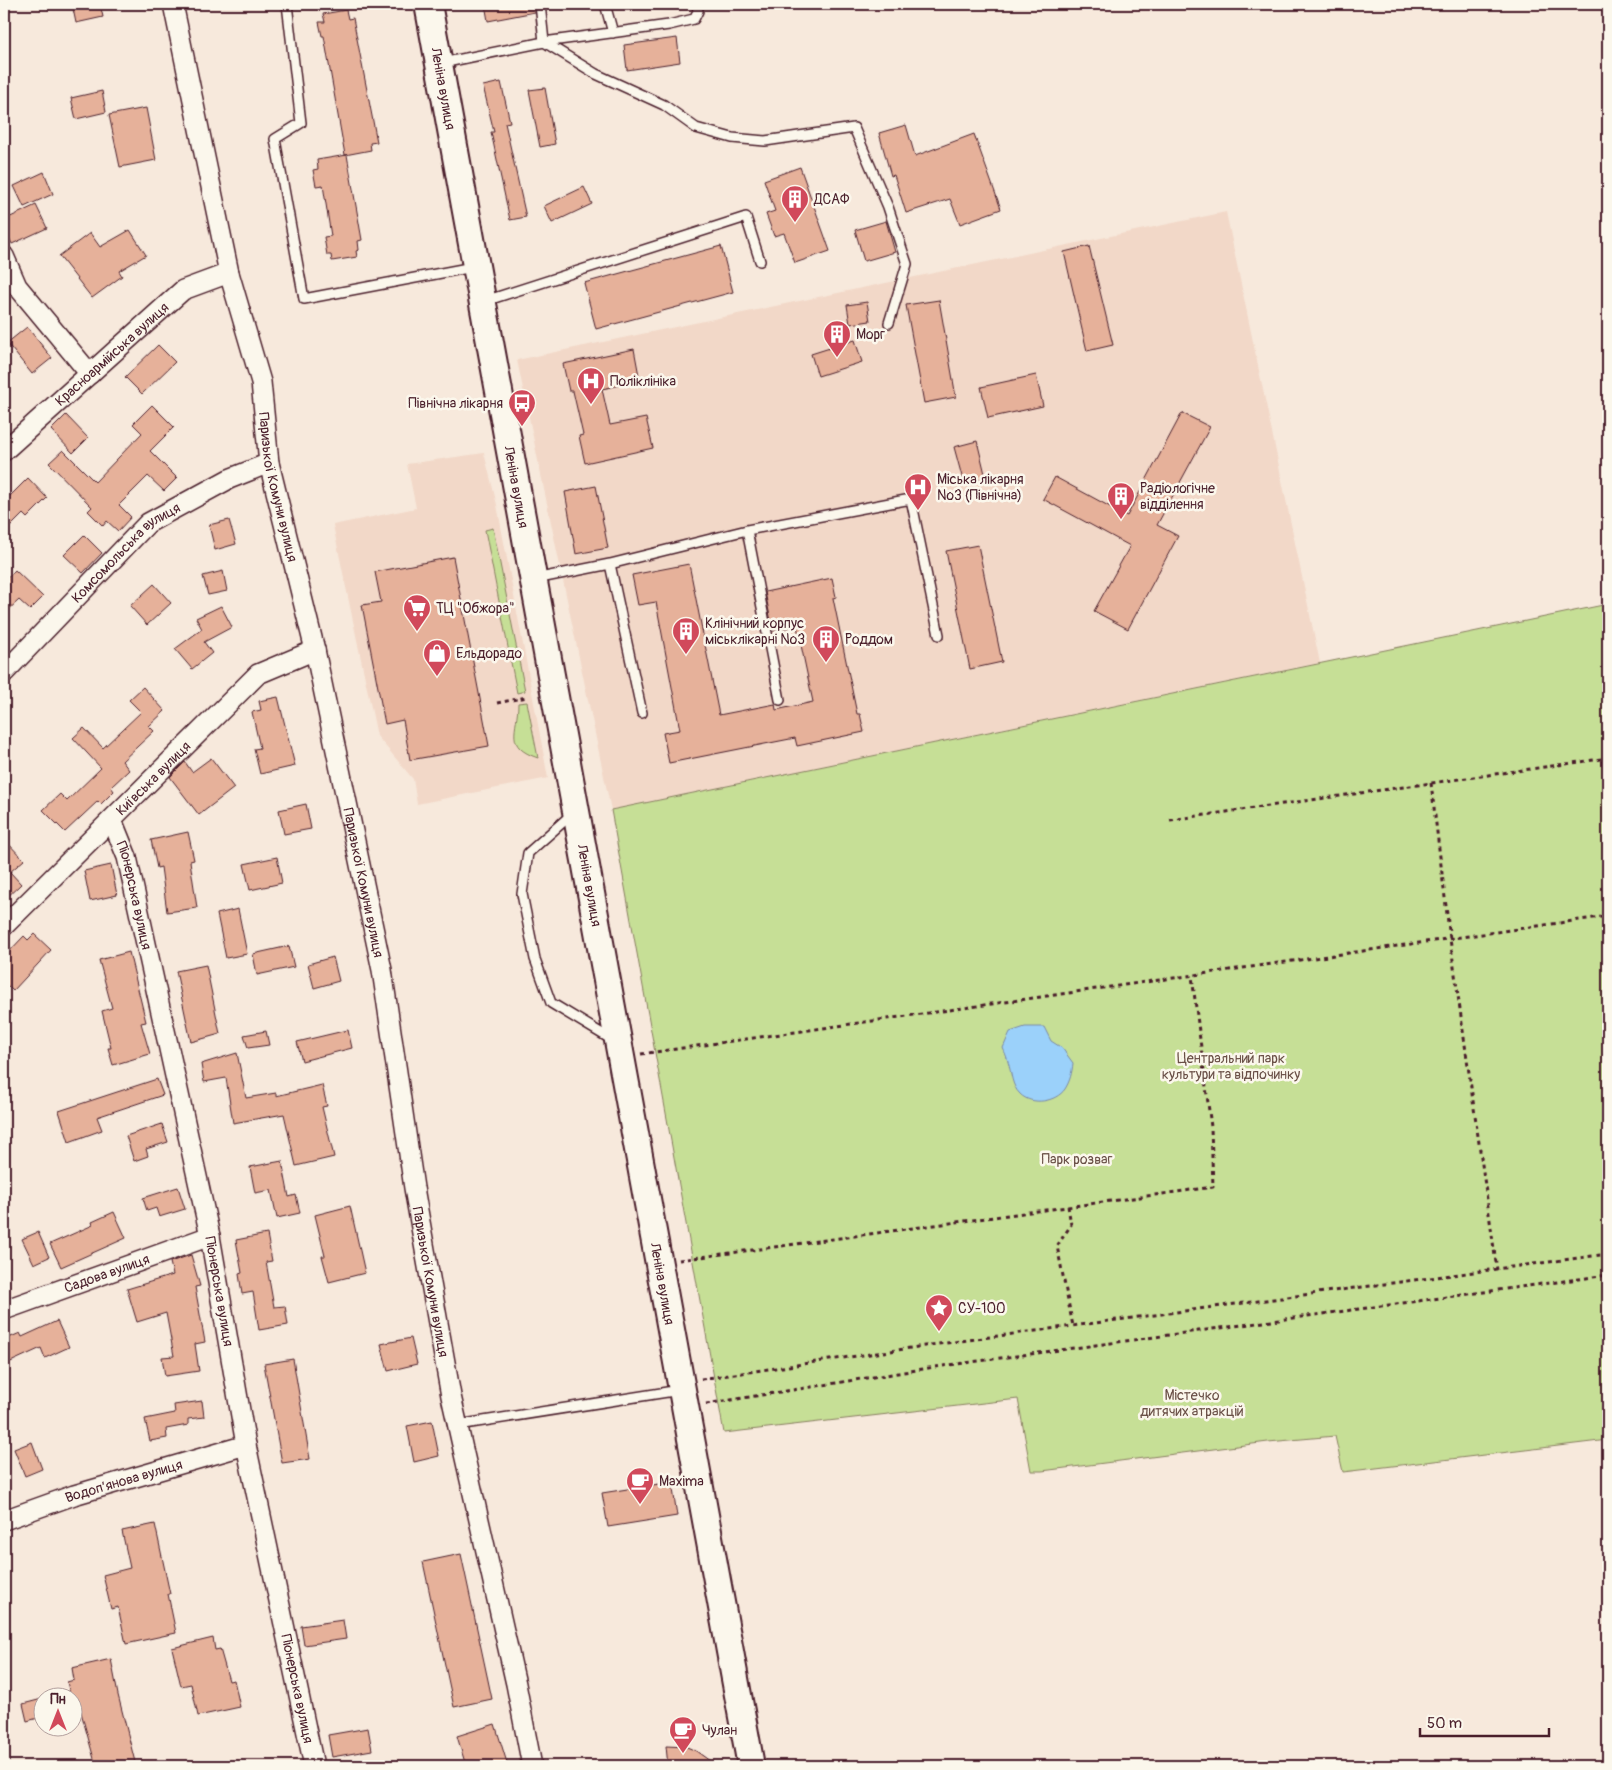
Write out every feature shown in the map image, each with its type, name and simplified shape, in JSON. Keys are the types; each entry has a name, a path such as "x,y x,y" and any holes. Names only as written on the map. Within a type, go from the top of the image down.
{"main road":[{"name":"Леніна вулиця","path":"428,4 751,1766"}],"street":[{"name":"Паризької Комуни вулиця","path":"173,4 229,273 261,382 270,463 315,650 382,970 414,1188 458,1425 516,1684 532,1766"},
{"path":"4,256 17,286 90,374"},
{"name":"Красноармійська вулиця","path":"4,451 183,290 229,273"},
{"name":"Комсомольська вулиця","path":"4,673 148,523 229,479 270,463"},
{"name":"Київська вулиця","path":"4,926 258,674 315,650"},
{"name":"Піонерська вулиця","path":"112,820 127,857 210,1236 246,1444 314,1766"},
{"name":"Садова вулиця","path":"4,1310 210,1236"},
{"name":"Водоп’янова вулиця","path":"4,1520 74,1494 246,1444"}],"lane":[{"path":"287,4 301,123 275,139 304,299 476,266"},
{"path":"540,4 544,42"},
{"path":"605,4 613,33"},
{"path":"440,63 544,42 669,25 694,19 698,11 697,4"},
{"path":"544,42 596,74 664,105 696,128 732,138 765,141 854,128 888,207 907,264 889,323"},
{"path":"482,302 746,217 760,261"},
{"path":"534,580 610,564 747,530 912,499 939,636"},
{"path":"747,530 780,700"},
{"path":"610,564 642,714"},
{"path":"576,810 528,853 522,894 535,959 551,1003 620,1051"},
{"path":"458,1425 683,1393"}],"path":[{"path":"497,703 527,697"},
{"path":"1170,820 1608,758"},
{"path":"1430,783 1497,1270"},
{"path":"620,1051 1192,976 1608,916"},
{"path":"658,1263 1213,1187 1211,1127 1192,976"},
{"path":"1068,1206 1071,1225 1057,1246 1073,1326"},
{"path":"683,1393 931,1345 1608,1254"},
{"path":"683,1393 935,1366 1608,1275"}],"shaded area":[{"name":"Міська лікарня №3 (Північна)","path":"1226,212 1320,663 611,810 517,360"},
{"path":"484,453 497,505 548,778 417,804 413,779 377,736 333,525 416,508 407,464"}],"green space":[{"path":"493,528 525,691 517,693 485,530"},
{"name":"Центральний парк культури та відпочинку","path":"1608,604 1608,1440 1343,1472 1335,1436 1268,1442 1031,1471 1018,1399 724,1433 611,810"},
{"path":"527,702 538,758 527,753 516,743 515,730 518,703"}],"water":[{"path":"1025,1027 1044,1027 1051,1041 1062,1048 1073,1063 1065,1089 1056,1097 1044,1101 1031,1100 1020,1094 1013,1083 1003,1048 1010,1032"}],"building":[{"path":"72,4 100,4 103,17 76,23"},
{"path":"485,4 534,4 535,12 488,21"},
{"path":"346,10 348,19 353,18 377,142 370,143 371,150 345,155 324,36 322,36 319,22 325,22 323,14"},
{"path":"677,38 680,62 627,70 624,45"},
{"path":"501,82 510,122 505,123 526,217 510,220 491,132 494,132 483,86"},
{"path":"545,88 555,144 540,147 529,90"},
{"path":"102,91 106,112 76,119 71,98"},
{"path":"146,108 156,160 120,167 109,115"},
{"path":"906,125 915,156 974,134 1001,209 960,224 950,199 906,213 894,175 891,176 879,133"},
{"path":"347,155 362,240 358,241 359,250 356,251 357,257 332,261 331,255 327,255 324,237 331,236 323,185 316,186 313,170 318,169 317,160"},
{"name":"ДСАФ","path":"800,167 830,251 795,263 784,233 774,236 766,214 775,211 764,180"},
{"path":"44,172 53,194 24,207 14,186"},
{"path":"584,187 592,204 552,223 544,206"},
{"path":"36,205 47,228 12,244 4,227 4,220"},
{"path":"886,221 895,252 864,261 855,230"},
{"path":"130,230 146,255 119,271 122,276 92,298 59,256 90,233 100,247"},
{"path":"721,246 733,292 596,329 584,283"},
{"path":"1089,246 1113,345 1087,351 1064,252"},
{"path":"939,300 956,397 924,403 906,305"},
{"path":"867,302 870,321 850,324 847,305"},
{"path":"27,327 52,358 32,374 7,343"},
{"name":"Морг","path":"855,340 862,362 818,376 811,354"},
{"path":"158,345 175,362 142,394 125,377"},
{"name":"Поліклініка","path":"634,349 640,381 602,389 610,425 646,418 653,448 585,463 579,436 583,435 573,391 569,391 563,364"},
{"path":"1036,375 1043,406 988,418 981,387"},
{"path":"152,405 174,427 150,451 177,478 164,491 148,476 119,505 131,517 118,531 107,521 103,526 88,511 92,507 49,463 63,450 95,482 142,433 133,424"},
{"name":"Радіологічне відділення","path":"1182,413 1210,427 1157,525 1178,536 1128,629 1094,611 1130,546 1043,499 1055,477 1127,516"},
{"path":"66,415 88,438 73,453 51,430"},
{"path":"977,441 986,478 964,484 954,447"},
{"path":"28,478 47,498 27,518 23,514 4,533 4,502"},
{"path":"596,486 608,548 576,554 565,492"},
{"path":"229,520 236,544 215,550 209,525"},
{"path":"84,535 102,553 83,573 64,555"},
{"path":"978,545 1002,662 970,669 946,551"},
{"name":"ТЦ \"Обжора\"","path":"453,557 489,746 410,760 403,720 385,724 362,605 381,602 375,572"},
{"path":"689,564 719,715 775,704 776,710 813,702 797,626 773,631 765,592 832,578 836,597 833,598 857,714 860,714 864,732 797,746 795,738 669,763 663,733 680,730 656,602 638,605 632,575"},
{"path":"15,570 43,597 30,610 19,600 4,614 4,582"},
{"path":"223,571 227,591 208,595 203,576"},
{"path":"154,584 171,603 147,625 130,606"},
{"path":"221,606 232,627 204,642 212,653 192,669 175,649 202,629 196,618"},
{"path":"143,687 165,711 149,726 154,731 122,761 129,770 111,787 114,791 101,804 98,801 65,832 43,810 60,794 67,801 101,768 73,738 84,728 103,748 141,712 129,700"},
{"path":"278,697 295,766 260,774 254,749 260,748 252,712 261,710 259,701"},
{"path":"211,758 234,788 199,815 170,777 185,762 192,772"},
{"path":"306,804 311,829 284,834 279,810"},
{"path":"188,832 194,860 190,861 197,908 167,912 161,867 157,868 151,840"},
{"path":"4,839 24,860 10,872 21,884 4,900"},
{"path":"277,857 282,883 250,890 244,864"},
{"path":"111,865 117,895 90,901 84,871"},
{"path":"238,909 247,954 226,958 217,914"},
{"path":"34,934 51,950 13,991 4,982 4,957 24,936 28,940"},
{"path":"289,946 294,967 257,975 253,954"},
{"path":"129,952 146,1022 141,1023 150,1054 113,1065 108,1048 111,1048 102,1011 112,1008 99,960"},
{"path":"333,957 339,981 314,988 308,964"},
{"path":"206,965 220,1034 191,1042 176,971"},
{"path":"348,1030 352,1048 302,1061 297,1042"},
{"path":"266,1031 269,1045 248,1048 244,1035"},
{"path":"237,1053 246,1098 276,1093 276,1096 322,1085 327,1106 322,1107 334,1157 296,1166 284,1114 233,1123 226,1078 204,1082 201,1064"},
{"path":"157,1079 163,1095 97,1117 102,1130 69,1142 59,1111"},
{"path":"162,1124 168,1142 146,1149 148,1156 134,1161 126,1136"},
{"path":"282,1161 289,1197 296,1195 300,1213 277,1218 271,1190 255,1193 250,1167"},
{"path":"178,1187 185,1209 159,1217 156,1208 147,1211 143,1198"},
{"path":"350,1206 365,1273 329,1282 322,1256 325,1256 315,1215"},
{"path":"114,1212 126,1238 61,1267 50,1244 93,1225 92,1222"},
{"path":"38,1232 49,1257 34,1264 22,1239"},
{"path":"267,1234 272,1261 266,1262 274,1307 285,1306 288,1325 259,1330 253,1292 242,1294 239,1274 242,1273 236,1240"},
{"path":"191,1255 200,1286 195,1287 205,1342 195,1344 199,1371 165,1376 162,1357 174,1356 166,1313 137,1322 127,1289 173,1275 170,1262"},
{"path":"57,1321 69,1347 45,1358 41,1348 4,1365 4,1340 20,1333 22,1337"},
{"path":"411,1338 417,1364 388,1371 381,1344"},
{"path":"293,1359 310,1459 282,1463 264,1364"},
{"path":"202,1401 204,1417 188,1419 188,1425 166,1429 167,1438 150,1441 145,1419 175,1413 174,1405"},
{"path":"432,1421 439,1456 414,1462 407,1426"},
{"path":"32,1442 42,1469 25,1476 14,1449"},
{"name":"Maxima","path":"672,1482 677,1516 608,1527 602,1493"},
{"path":"155,1524 176,1633 126,1644 118,1607 111,1609 103,1575 130,1568 122,1531"},
{"path":"461,1554 492,1699 454,1707 423,1562"},
{"path":"343,1620 346,1639 304,1645 301,1626"},
{"path":"213,1638 215,1650 220,1649 229,1681 234,1680 240,1707 198,1716 191,1684 181,1686 172,1648"},
{"path":"111,1659 136,1766 96,1766 82,1716 82,1688 68,1688 67,1682 74,1680 72,1668"},
{"path":"32,1702 32,1720 27,1721 23,1704"},
{"path":"495,1724 508,1766 466,1766 457,1736"},
{"path":"368,1728 372,1750 332,1757 328,1735"},
{"name":"Чулан","path":"666,1746 687,1747 717,1766 668,1766"}],"place":[{"name":"ДСАФ","path":"795,223"},
{"name":"Морг","path":"837,358"},
{"name":"Поліклініка","path":"591,405"},
{"name":"Північна лікарня","path":"522,427"},
{"name":"Міська лікарня №3 (Північна)","path":"918,511"},
{"name":"Радіологічне відділення","path":"1121,520"},
{"name":"ТЦ \"Обжора\"","path":"417,632"},
{"name":"Клінічний корпус міськлікарні №3","path":"686,655"},
{"name":"Роддом","path":"826,663"},
{"name":"Ельдорадо","path":"437,677"},
{"name":"СУ-100","path":"939,1332"},
{"name":"Maxima","path":"640,1505"},
{"name":"Чулан","path":"683,1754"}],"park label":[{"name":"Парк розваг","path":"1077,1159"},
{"name":"Містечко дитячих атракцій","path":"1192,1404"}]}
